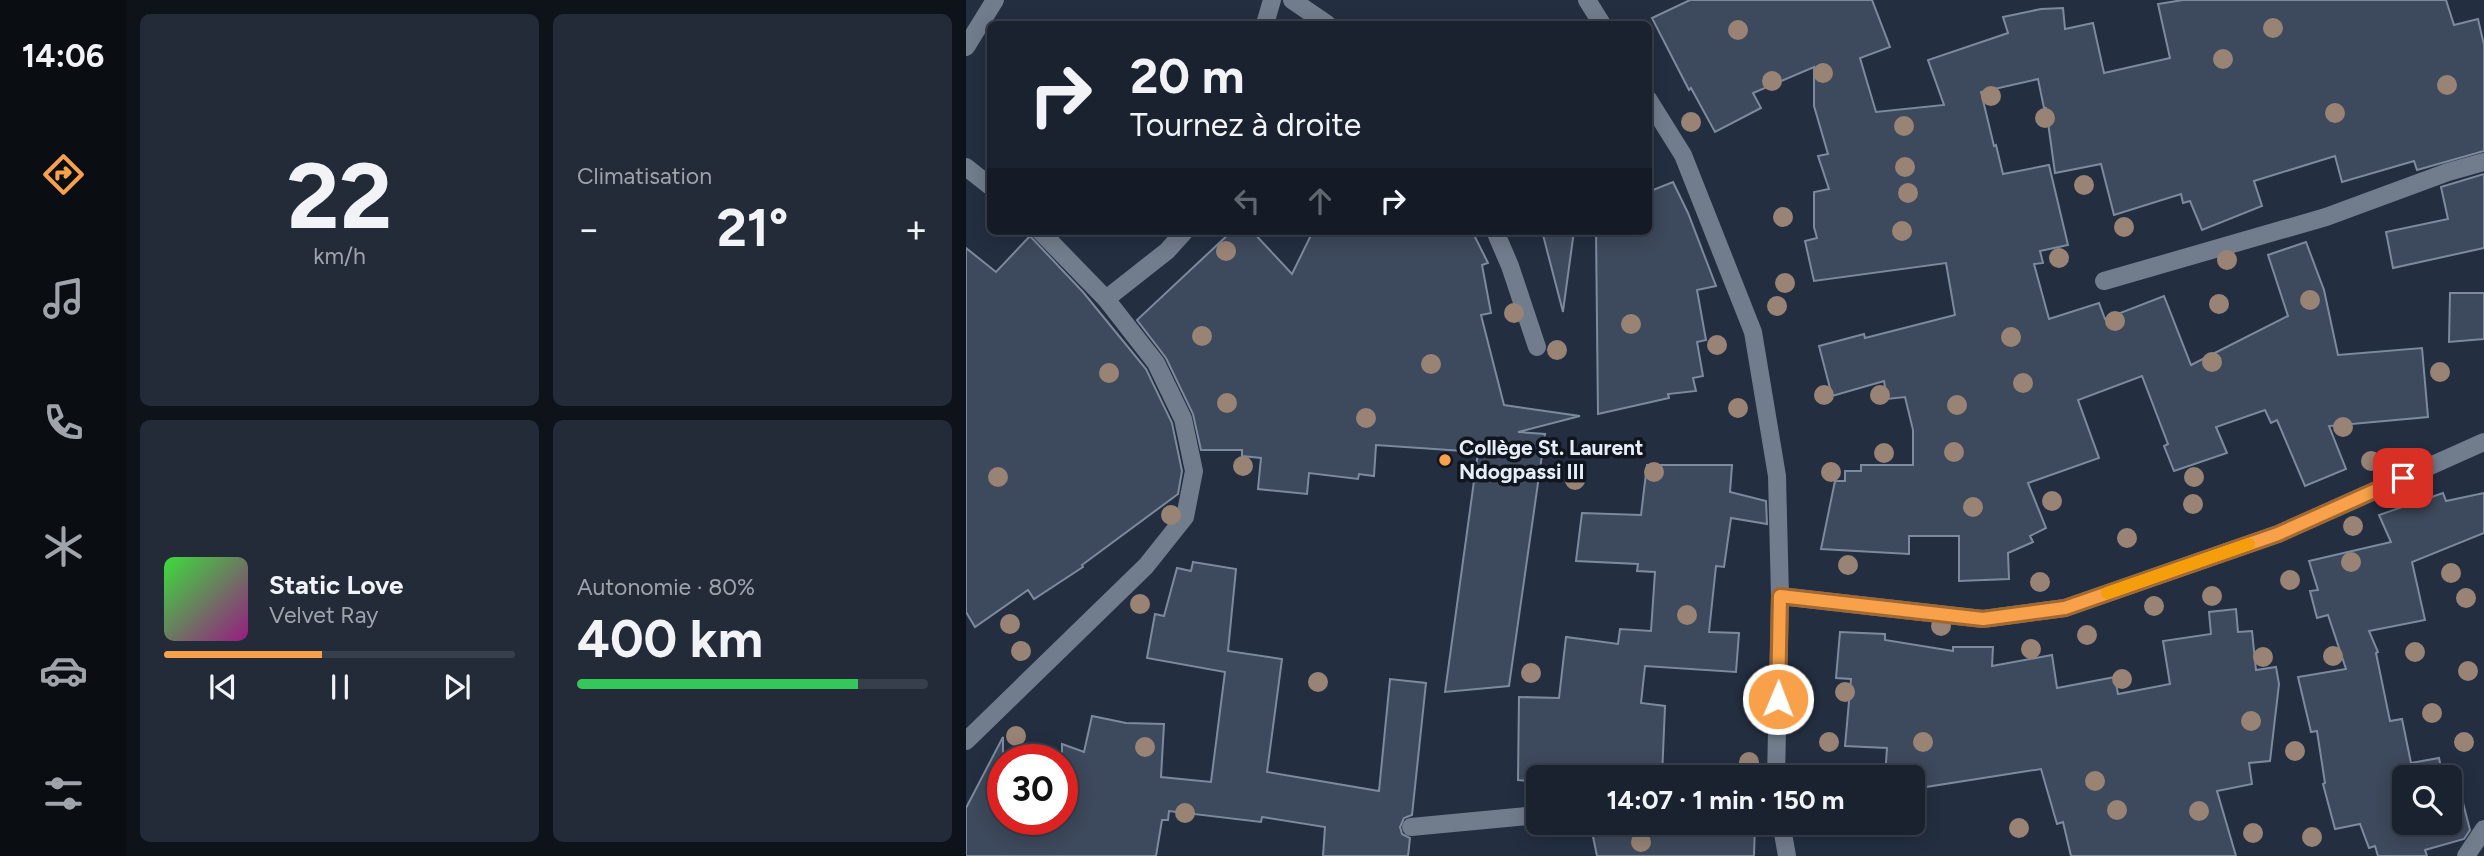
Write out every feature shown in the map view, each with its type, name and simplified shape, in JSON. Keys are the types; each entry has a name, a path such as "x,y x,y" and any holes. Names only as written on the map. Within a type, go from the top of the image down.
{"street":[{"path":"966,47 995,0"},
{"path":"1266,21 1272,0"},
{"path":"1292,0 1323,21"},
{"path":"1587,0 1600,21"},
{"path":"1652,105 1683,155 1753,332 1777,476 1780,596 1776,765"},
{"path":"2104,281 2326,217 2484,162"},
{"path":"966,167 987,184"},
{"path":"966,741 1146,566 1185,517 1194,471 1183,419 1156,363 1106,299 1044,235"},
{"path":"1106,299 1167,251 1181,235"},
{"path":"1496,235 1510,266 1537,347"},
{"path":"1780,596 1983,619 2065,608 2278,534 2484,442"},
{"path":"1411,827 1526,816"},
{"path":"2466,856 2484,829"},
{"path":"1783,835 1787,856"}],"building":[{"path":"1690,0 1872,0 1890,47 1860,58 1876,112 1944,105 1928,60 2008,33 2003,17 2041,9 2063,8 2065,29 2093,23 2104,73 2170,58 2158,4 2183,0 2446,0 2454,25 2478,19 2484,45 2484,151 2417,170 2414,161 2342,182 2335,156 2254,181 2262,206 2202,230 2190,201 2183,203 2181,194 2114,215 2101,164 2055,173 2046,108 2038,79 1981,92 2003,174 2049,165 2068,245 2040,251 2043,263 2034,264 2049,319 2099,303 2105,319 2164,296 2191,365 2288,316 2268,255 2306,242 2324,290 2338,355 2422,348 2428,417 2329,426 2346,469 2305,486 2277,420 2271,423 2265,410 2216,427 2227,453 2174,471 2164,446 2168,444 2142,376 2078,400 2099,458 2028,483 2046,528 2030,536 2033,542 2008,553 2009,579 1959,581 1959,536 1909,536 1909,554 1821,549 1835,481 1845,481 1845,471 1861,471 1861,465 1913,465 1913,430 1905,397 1887,399 1884,381 1832,396 1819,346 1864,334 1865,338 1955,315 1946,263 1814,281 1805,241 1817,238 1814,227 1814,192 1829,189 1818,156 1828,154 1814,106 1814,67 1753,93 1761,108 1715,132 1691,88 1689,90 1652,18"},
{"path":"2484,174 2484,248 2393,268 2386,232 2448,219 2441,187"},
{"path":"1673,182 1716,286 1697,290 1706,340 1697,342 1703,376 1693,378 1696,391 1668,394 1669,398 1598,414 1596,235 1652,235 1652,190"},
{"path":"1228,235 1256,235 1292,274 1311,235 1474,235 1488,263 1482,265 1491,313 1481,315 1504,405 1580,416 1518,432 1545,434 1509,686 1445,692 1478,452 1376,445 1374,476 1359,474 1358,479 1309,473 1307,494 1258,489 1261,458 1242,456 1242,450 1201,450 1193,414 1166,358 1137,320"},
{"path":"1543,235 1573,235 1563,312"},
{"path":"1030,236 1083,292 1146,369 1172,423 1182,471 1178,494 1082,565 1083,567 1034,599 1028,590 975,627 966,612 966,248 996,272"},
{"path":"2450,293 2484,293 2484,339 2449,342"},
{"path":"1647,465 1732,465 1730,492 1766,501 1767,524 1731,518 1724,567 1716,566 1709,632 1739,633 1736,672 1645,666 1641,703 1665,706 1663,765 1526,765 1526,781 1518,780 1519,697 1559,698 1566,637 1618,644 1620,629 1651,631 1655,572 1637,571 1638,564 1576,561 1582,513 1641,515"},
{"path":"2443,493 2446,501 2484,493 2484,533 2412,562 2425,620 2369,631 2378,652 2376,653 2390,721 2402,719 2411,763 2439,758 2440,765 2392,765 2392,835 2462,835 2462,799 2470,830 2464,839 2425,850 2427,856 2378,856 2375,846 2369,848 2360,824 2335,829 2323,784 2317,731 2311,732 2298,677 2346,669 2328,615 2317,618 2310,591 2318,590 2309,561 2391,542 2379,515"},
{"path":"1193,562 1236,569 1228,651 1282,659 1267,772 1379,791 1390,679 1426,683 1412,815 1404,818 1400,827 1402,834 1410,838 1408,856 1323,856 1325,827 1262,817 1261,822 1169,811 1168,820 1162,820 1156,856 966,856 966,808 987,768 987,835 1078,835 1078,750 1084,752 1092,716 1126,723 1164,724 1161,777 1211,782 1225,672 1147,658 1155,614 1164,616 1177,568 1191,571"},
{"path":"2236,609 2238,632 2252,631 2256,670 2276,667 2279,684 2270,761 2249,763 2252,784 2217,791 2236,856 2071,856 2063,822 2057,824 2041,769 1925,787 1925,765 1886,765 1887,748 1845,746 1851,679 1836,678 1840,632 1885,634 1885,640 1953,651 1953,647 1993,647 1992,666 2052,655 2057,688 2115,677 2118,694 2170,684 2163,641 2211,634 2209,612"},
{"path":"1593,835 1755,835 1754,856 1597,856"}],"slow traffic":[{"path":"2107,593 2249,544"}],"place":[{"name":"Collège St. Laurent Ndogpassi III","path":"1445,460"}],"route":[{"path":"1778,699 1780,596 1983,619 2065,608 2278,534 2403,478"}]}
